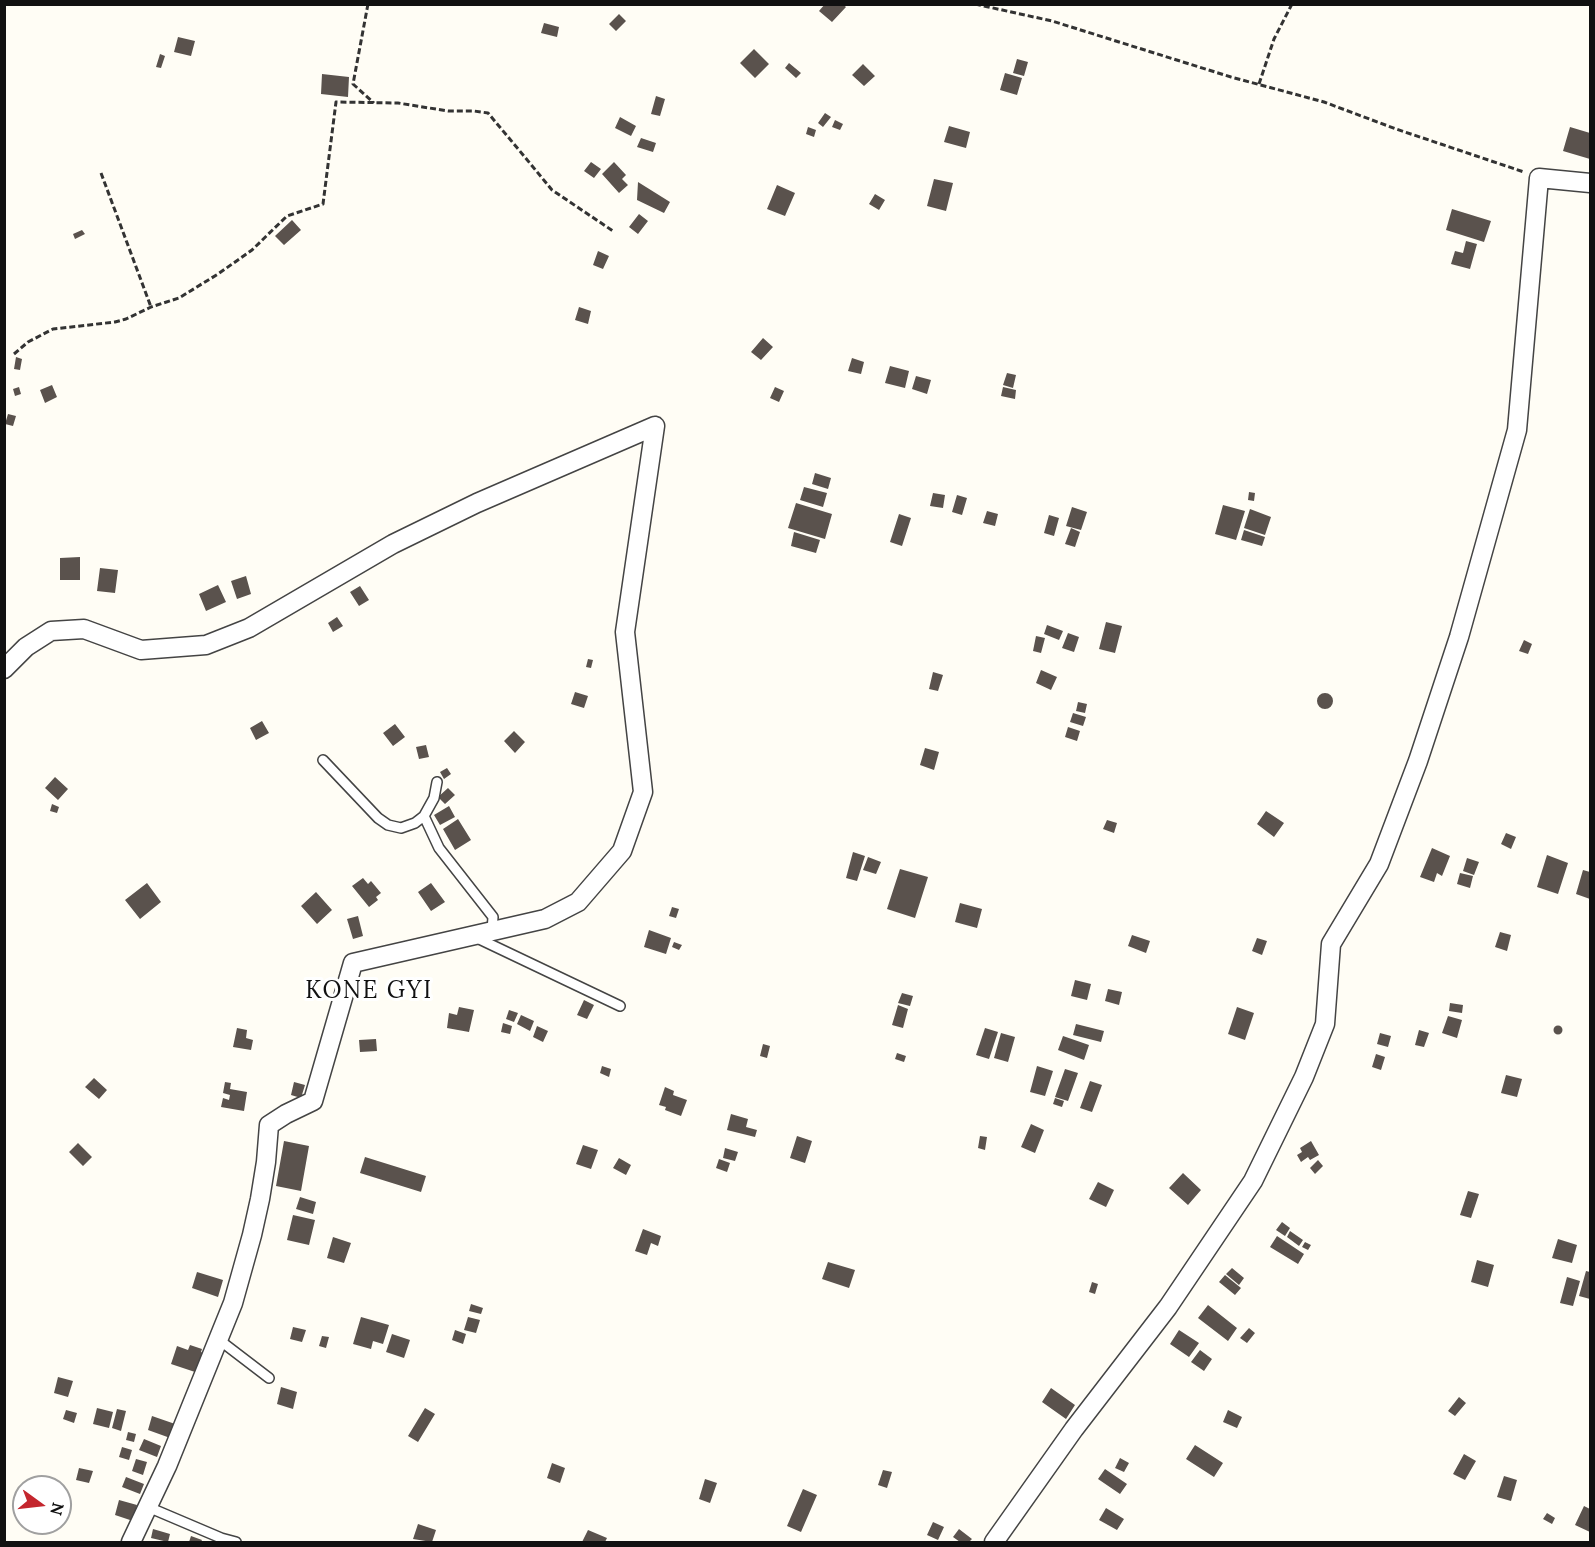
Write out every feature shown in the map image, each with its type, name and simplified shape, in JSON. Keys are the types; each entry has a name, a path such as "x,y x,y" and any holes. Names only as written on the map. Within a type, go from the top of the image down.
{"street":[{"path":"994,1542 1074,1429 1168,1307 1253,1181 1308,1066 1325,1024 1331,944 1379,864 1418,761 1459,637 1517,430 1539,178 1590,183"},
{"path":"4,669 26,647 51,631 84,629 141,650 206,645 249,628 393,544 477,503 655,426 625,632 643,792 622,851 578,902 545,919 352,963 313,1101 269,1125 266,1162 252,1235 233,1303 167,1466 131,1542"}],"lane":[{"path":"322,760 378,818 388,825 401,828 415,823 424,816 434,798 437,782"},
{"path":"424,816 439,848 493,917 492,931"},
{"path":"473,936 620,1006"},
{"path":"218,1339 269,1378"},
{"path":"148,1507 221,1538 236,1542"}],"path":[{"path":"368,4 353,84 374,103"},
{"path":"975,4 1052,21 1324,102 1539,178"},
{"path":"1259,84 1274,39 1292,4"},
{"path":"14,354 28,342 53,329 115,322 179,298 252,250 287,216 323,204 336,102 398,104 448,111 488,113 552,190 613,231"},
{"path":"100,172 151,307"}],"building":[{"path":"825,4 843,4 846,7 832,22 819,11"},
{"path":"619,14 626,21 616,31 609,24"},
{"path":"544,23 559,27 557,37 541,33"},
{"path":"178,37 195,41 191,56 174,52"},
{"path":"754,49 769,64 755,78 740,63"},
{"path":"160,54 165,56 161,68 156,67"},
{"path":"1017,59 1028,62 1024,76 1013,73"},
{"path":"789,63 801,73 796,78 785,68"},
{"path":"863,64 875,76 864,86 852,75"},
{"path":"1005,73 1022,78 1017,95 1000,90"},
{"path":"322,74 349,77 348,97 321,94"},
{"path":"656,96 665,99 660,116 651,114"},
{"path":"825,113 831,117 823,127 818,123"},
{"path":"620,117 636,126 631,136 615,128"},
{"path":"835,120 843,124 840,130 832,127"},
{"path":"949,126 970,132 966,148 944,142"},
{"path":"808,127 816,130 814,137 806,134"},
{"path":"1570,127 1590,133 1590,159 1563,151"},
{"path":"641,138 656,143 653,152 637,147"},
{"path":"591,162 601,169 594,178 584,171"},
{"path":"614,162 626,175 622,179 628,185 619,193 602,174"},
{"path":"934,179 953,183 946,211 927,206"},
{"path":"638,182 670,202 664,213 637,200"},
{"path":"777,185 795,193 785,216 767,209"},
{"path":"875,194 885,200 879,210 869,204"},
{"path":"1452,209 1491,221 1484,242 1446,230"},
{"path":"639,214 648,221 638,234 629,227"},
{"path":"292,220 301,230 284,245 275,236"},
{"path":"82,230 85,234 75,239 73,234"},
{"path":"1466,241 1477,244 1470,269 1451,264 1455,251 1463,253"},
{"path":"598,251 609,256 603,269 593,265"},
{"path":"579,307 591,311 588,324 575,320"},
{"path":"763,338 773,347 761,360 751,352"},
{"path":"16,357 22,359 20,370 14,369"},
{"path":"852,358 864,362 861,374 848,371"},
{"path":"890,366 909,371 905,388 885,383"},
{"path":"1007,373 1016,375 1013,388 1003,385"},
{"path":"916,376 931,380 927,394 912,389"},
{"path":"52,385 57,397 45,403 40,390"},
{"path":"19,387 21,394 15,396 13,389"},
{"path":"775,387 784,391 779,402 770,398"},
{"path":"1003,387 1016,390 1015,399 1001,396"},
{"path":"8,414 16,416 13,426 5,424"},
{"path":"815,473 831,478 828,489 812,484"},
{"path":"804,487 827,493 823,507 800,500"},
{"path":"1249,492 1255,493 1254,501 1248,500"},
{"path":"933,493 945,495 943,508 930,506"},
{"path":"957,495 967,498 962,515 952,512"},
{"path":"796,503 832,514 825,539 788,528"},
{"path":"1223,505 1245,511 1236,540 1215,534"},
{"path":"1072,507 1087,512 1081,530 1066,526"},
{"path":"1250,509 1271,517 1265,535 1244,528"},
{"path":"987,511 998,514 995,526 983,523"},
{"path":"899,514 911,518 902,546 890,542"},
{"path":"1049,515 1059,518 1054,536 1044,533"},
{"path":"1071,528 1080,532 1075,547 1065,544"},
{"path":"1244,530 1265,537 1262,546 1241,540"},
{"path":"794,532 820,540 816,553 791,546"},
{"path":"80,557 80,580 60,580 60,558"},
{"path":"100,568 118,570 115,593 97,591"},
{"path":"246,576 251,594 237,599 231,581"},
{"path":"218,585 226,602 206,611 199,594"},
{"path":"360,586 369,600 359,606 350,592"},
{"path":"337,617 343,626 333,632 328,623"},
{"path":"1106,622 1122,626 1115,653 1099,649"},
{"path":"1047,625 1063,631 1059,640 1044,634"},
{"path":"1068,633 1079,637 1074,652 1062,648"},
{"path":"1036,636 1045,638 1041,653 1033,651"},
{"path":"1524,640 1532,644 1528,654 1519,651"},
{"path":"588,659 593,660 591,668 586,667"},
{"path":"1041,670 1057,677 1051,690 1036,683"},
{"path":"933,672 943,675 938,691 929,689"},
{"path":"575,692 588,696 584,708 571,704"},
{"path":"1325,693 1333,701 1325,709 1317,701"},
{"path":"1078,702 1087,704 1085,713 1076,711"},
{"path":"1073,713 1086,717 1083,726 1070,722"},
{"path":"262,721 269,733 256,740 250,728"},
{"path":"395,724 405,737 393,746 383,733"},
{"path":"1068,727 1080,731 1077,741 1065,737"},
{"path":"514,731 525,742 515,753 504,741"},
{"path":"426,745 429,757 419,759 416,747"},
{"path":"925,748 939,752 934,770 920,765"},
{"path":"447,768 451,774 444,779 440,772"},
{"path":"55,777 68,789 58,800 45,788"},
{"path":"448,788 455,795 445,804 438,797"},
{"path":"52,804 59,807 57,813 50,811"},
{"path":"449,806 455,817 440,825 434,815"},
{"path":"1266,811 1284,823 1274,837 1257,824"},
{"path":"458,819 471,840 455,850 443,829"},
{"path":"1107,820 1117,823 1114,833 1103,829"},
{"path":"1506,833 1516,837 1511,849 1501,844"},
{"path":"1432,848 1450,856 1442,876 1437,873 1434,882 1420,877"},
{"path":"853,852 865,856 857,881 846,878"},
{"path":"1547,855 1568,863 1558,894 1537,887"},
{"path":"868,857 881,862 876,874 863,870"},
{"path":"1467,858 1479,862 1474,875 1463,871"},
{"path":"900,869 928,877 915,918 887,909"},
{"path":"1583,870 1590,872 1590,899 1576,894"},
{"path":"1460,873 1473,876 1470,888 1457,884"},
{"path":"363,878 368,884 371,881 381,893 376,897 378,900 369,907 352,886"},
{"path":"147,883 161,902 140,919 125,900"},
{"path":"431,883 445,902 431,911 418,892"},
{"path":"316,892 332,910 317,924 301,906"},
{"path":"960,903 982,909 977,928 955,922"},
{"path":"672,907 679,909 676,918 669,916"},
{"path":"358,916 363,936 353,939 347,919"},
{"path":"649,930 671,938 666,954 644,947"},
{"path":"1500,932 1511,935 1507,951 1495,947"},
{"path":"1132,935 1150,941 1146,953 1128,946"},
{"path":"1257,938 1267,941 1262,955 1252,951"},
{"path":"674,942 682,945 679,950 672,947"},
{"path":"1075,980 1091,984 1087,1000 1071,996"},
{"path":"1108,989 1122,992 1119,1005 1105,1001"},
{"path":"902,993 913,996 910,1006 898,1003"},
{"path":"584,1000 594,1005 587,1019 577,1015"},
{"path":"1450,1003 1463,1005 1462,1013 1449,1011"},
{"path":"898,1005 908,1009 903,1028 892,1025"},
{"path":"459,1007 474,1010 469,1032 447,1028 449,1013 457,1015"},
{"path":"1237,1007 1254,1013 1245,1040 1228,1034"},
{"path":"509,1010 518,1013 514,1022 506,1019"},
{"path":"521,1015 534,1021 530,1031 517,1024"},
{"path":"1448,1016 1462,1020 1457,1038 1442,1033"},
{"path":"503,1023 512,1026 510,1034 501,1032"},
{"path":"1076,1024 1104,1031 1101,1042 1073,1035"},
{"path":"537,1026 548,1031 543,1042 533,1037"},
{"path":"1558,1026 1562,1030 1558,1034 1554,1030"},
{"path":"237,1028 247,1030 246,1038 253,1040 251,1050 233,1047"},
{"path":"985,1028 998,1032 989,1059 976,1055"},
{"path":"1419,1030 1429,1033 1424,1047 1415,1045"},
{"path":"1001,1033 1015,1037 1008,1062 994,1058"},
{"path":"1380,1033 1391,1036 1388,1047 1377,1044"},
{"path":"1063,1036 1089,1045 1084,1060 1058,1050"},
{"path":"376,1039 377,1051 360,1052 359,1040"},
{"path":"763,1044 770,1046 767,1058 760,1056"},
{"path":"897,1053 906,1056 904,1062 895,1059"},
{"path":"1376,1054 1385,1057 1381,1070 1372,1067"},
{"path":"602,1066 611,1069 609,1077 600,1073"},
{"path":"1037,1066 1053,1071 1045,1096 1030,1092"},
{"path":"1065,1069 1078,1073 1068,1101 1055,1097"},
{"path":"1506,1075 1522,1079 1517,1097 1501,1093"},
{"path":"94,1078 107,1090 99,1099 85,1087"},
{"path":"1090,1081 1102,1085 1092,1112 1080,1108"},
{"path":"225,1082 231,1083 230,1089 247,1092 244,1111 221,1107 223,1098 229,1100 230,1095 223,1093"},
{"path":"294,1082 305,1085 301,1098 291,1095"},
{"path":"665,1087 674,1091 673,1095 687,1100 681,1116 659,1105"},
{"path":"1055,1098 1064,1101 1062,1107 1053,1104"},
{"path":"731,1114 748,1119 746,1127 757,1130 755,1137 727,1130"},
{"path":"1031,1124 1044,1130 1035,1153 1021,1147"},
{"path":"797,1136 812,1141 805,1163 790,1158"},
{"path":"980,1136 987,1137 985,1150 978,1148"},
{"path":"284,1141 309,1146 301,1191 276,1186"},
{"path":"1311,1141 1319,1155 1310,1160 1308,1157 1301,1162 1297,1155 1302,1152 1300,1148"},
{"path":"78,1143 92,1157 83,1166 69,1152"},
{"path":"583,1145 598,1150 591,1169 576,1164"},
{"path":"725,1148 738,1152 735,1161 723,1158"},
{"path":"365,1157 426,1176 421,1192 360,1173"},
{"path":"619,1158 631,1165 626,1175 613,1168"},
{"path":"719,1159 730,1163 727,1172 716,1168"},
{"path":"1318,1160 1323,1166 1315,1174 1310,1168"},
{"path":"1183,1173 1201,1190 1188,1205 1169,1188"},
{"path":"1098,1182 1114,1190 1106,1207 1089,1199"},
{"path":"1468,1191 1479,1194 1471,1218 1460,1215"},
{"path":"300,1197 316,1202 313,1214 296,1209"},
{"path":"293,1215 315,1220 309,1245 287,1240"},
{"path":"1282,1222 1290,1228 1285,1236 1276,1230"},
{"path":"643,1229 661,1236 658,1246 651,1243 647,1255 635,1251"},
{"path":"1290,1231 1303,1240 1299,1246 1287,1237"},
{"path":"1277,1236 1304,1254 1298,1264 1270,1247"},
{"path":"333,1237 351,1243 344,1263 327,1258"},
{"path":"1558,1239 1577,1245 1572,1263 1552,1258"},
{"path":"1305,1242 1311,1245 1308,1250 1302,1247"},
{"path":"1477,1260 1494,1265 1488,1287 1471,1282"},
{"path":"828,1262 855,1270 849,1288 822,1279"},
{"path":"1232,1268 1244,1278 1239,1285 1226,1274"},
{"path":"1586,1271 1590,1272 1590,1299 1579,1296"},
{"path":"197,1272 223,1280 218,1297 192,1288"},
{"path":"1225,1275 1241,1288 1235,1295 1219,1282"},
{"path":"1567,1277 1580,1281 1573,1306 1560,1303"},
{"path":"1092,1282 1098,1284 1095,1294 1089,1292"},
{"path":"471,1304 483,1308 481,1314 469,1311"},
{"path":"1208,1305 1237,1328 1228,1341 1198,1318"},
{"path":"361,1317 389,1325 383,1344 373,1341 371,1349 353,1344"},
{"path":"468,1317 480,1320 476,1333 464,1330"},
{"path":"293,1327 306,1330 302,1342 290,1339"},
{"path":"1249,1328 1255,1333 1247,1343 1240,1338"},
{"path":"455,1330 466,1334 463,1344 452,1340"},
{"path":"1179,1330 1199,1343 1189,1357 1170,1344"},
{"path":"392,1334 410,1340 404,1358 386,1352"},
{"path":"322,1336 329,1337 326,1348 319,1346"},
{"path":"190,1345 202,1349 201,1352 205,1354 198,1373 171,1364 177,1346 188,1350"},
{"path":"1200,1350 1212,1359 1204,1371 1191,1362"},
{"path":"58,1377 73,1381 68,1397 54,1393"},
{"path":"281,1387 297,1392 293,1409 277,1404"},
{"path":"1051,1388 1075,1405 1066,1419 1042,1402"},
{"path":"1459,1397 1466,1403 1455,1416 1448,1411"},
{"path":"97,1408 113,1412 109,1428 93,1424"},
{"path":"425,1408 435,1414 418,1442 408,1436"},
{"path":"117,1409 126,1411 121,1431 112,1428"},
{"path":"66,1410 77,1413 74,1423 63,1419"},
{"path":"1228,1410 1242,1417 1237,1428 1223,1422"},
{"path":"152,1416 178,1425 173,1439 148,1430"},
{"path":"128,1432 136,1434 134,1442 126,1440"},
{"path":"144,1439 161,1446 157,1457 139,1450"},
{"path":"1195,1445 1223,1463 1214,1477 1186,1459"},
{"path":"122,1447 132,1450 129,1460 119,1457"},
{"path":"1464,1454 1476,1461 1465,1480 1453,1474"},
{"path":"1120,1458 1129,1463 1124,1472 1115,1468"},
{"path":"136,1459 147,1462 143,1475 132,1471"},
{"path":"552,1463 565,1468 560,1483 547,1478"},
{"path":"79,1468 93,1471 89,1483 76,1480"},
{"path":"1105,1469 1127,1484 1120,1494 1098,1479"},
{"path":"883,1470 892,1472 887,1488 878,1485"},
{"path":"1504,1476 1517,1480 1511,1501 1497,1497"},
{"path":"126,1477 144,1484 140,1494 122,1487"},
{"path":"705,1479 717,1483 710,1503 699,1499"},
{"path":"803,1489 817,1495 801,1532 787,1526"},
{"path":"119,1500 137,1505 133,1521 115,1515"},
{"path":"1584,1506 1590,1509 1590,1532 1575,1525"},
{"path":"1106,1508 1124,1519 1117,1530 1099,1520"},
{"path":"1547,1513 1555,1518 1552,1524 1543,1519"},
{"path":"933,1522 944,1527 938,1540 927,1535"},
{"path":"418,1524 436,1530 432,1542 413,1539"},
{"path":"153,1529 170,1534 168,1542 151,1538"},
{"path":"959,1529 972,1539 969,1542 960,1542 953,1537"},
{"path":"588,1530 607,1538 605,1542 582,1542"},
{"path":"191,1536 202,1540 201,1542 189,1542"}],"district":[{"name":"KONE GYI","path":"369,991"}]}
